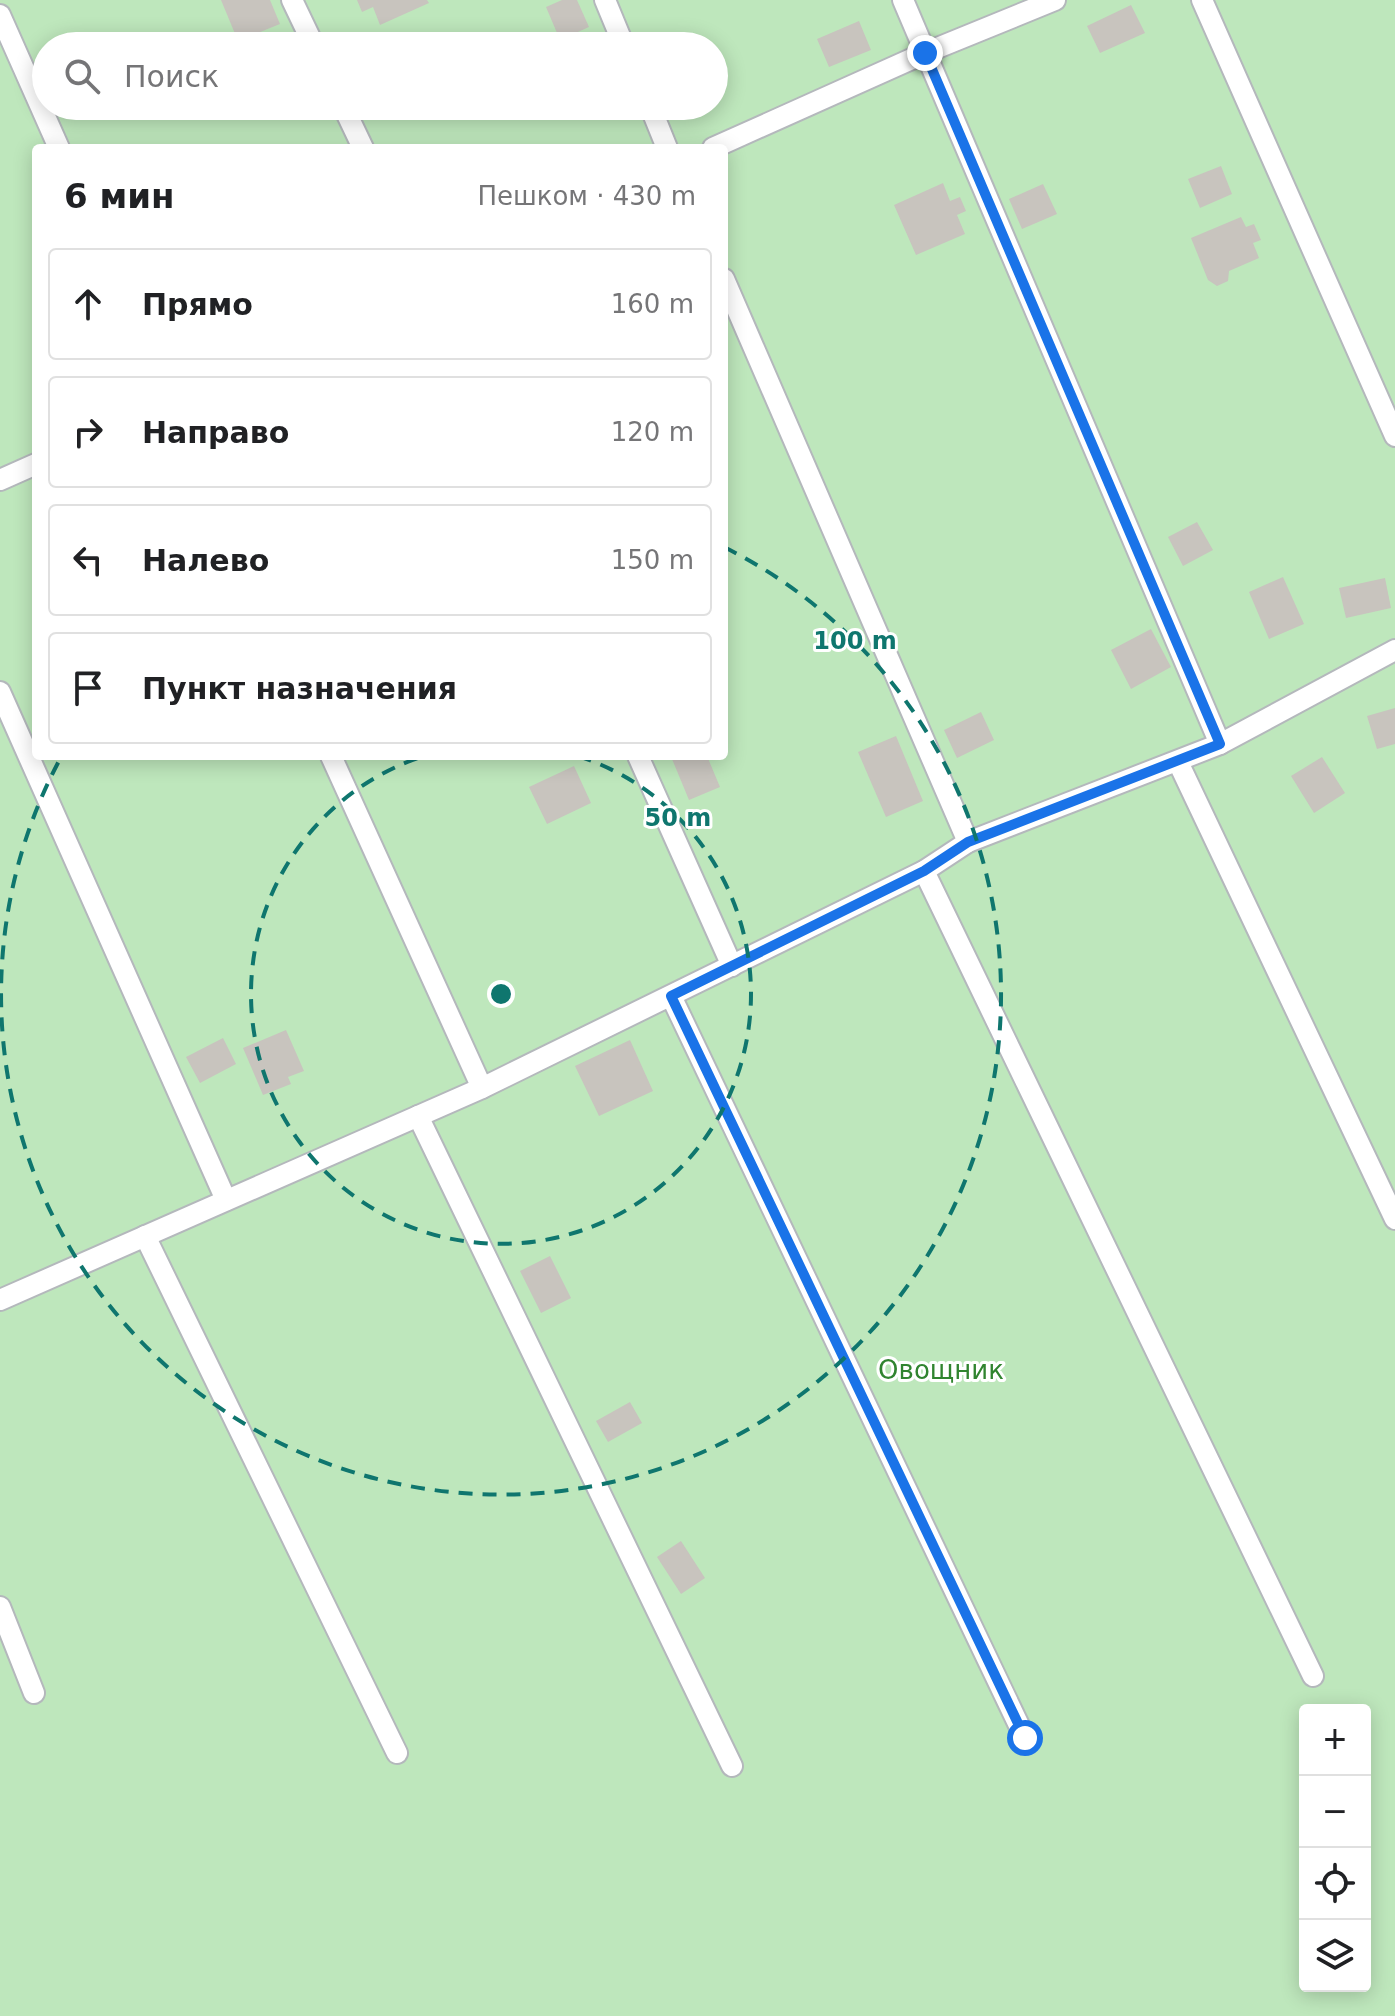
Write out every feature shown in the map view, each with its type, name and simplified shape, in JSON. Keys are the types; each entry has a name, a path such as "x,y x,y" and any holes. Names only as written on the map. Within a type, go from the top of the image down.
{"lane":[{"path":"292,0 307,32"},
{"path":"605,0 618,32"},
{"path":"903,0 1220,744"},
{"path":"722,144 925,53 1055,0"},
{"path":"1202,0 1395,436"},
{"path":"0,15 32,87"},
{"path":"47,120 57,144"},
{"path":"350,120 361,144"},
{"path":"656,120 665,144"},
{"path":"728,288 968,842"},
{"path":"0,480 32,466"},
{"path":"0,1300 482,1088 924,871 968,842 1220,744 1395,650"},
{"path":"0,692 226,1200"},
{"path":"333,760 482,1088"},
{"path":"640,760 732,966"},
{"path":"1178,762 1395,1219"},
{"path":"924,871 1313,1676"},
{"path":"671,996 1025,1738"},
{"path":"418,1116 732,1766"},
{"path":"145,1236 397,1753"},
{"path":"0,1607 34,1693"}],"green space":[{"name":"Овощник","path":"0,0 1395,0 1395,2016 0,2016"}],"building":[{"path":"221,0 270,0 280,24 260,32 234,32"},
{"path":"357,0 427,0 429,3 380,25 373,7 362,12"},
{"path":"562,0 577,0 589,27 578,32 557,32 546,7"},
{"path":"1131,5 1145,33 1100,53 1087,26"},
{"path":"859,21 871,50 829,67 817,39"},
{"path":"1221,166 1232,194 1200,208 1188,179"},
{"path":"943,183 950,201 960,197 966,211 957,215 965,234 916,255 894,205"},
{"path":"1043,184 1057,214 1022,229 1009,199"},
{"path":"1241,217 1246,227 1254,224 1261,240 1253,243 1259,258 1229,271 1228,281 1217,286 1208,280 1191,238"},
{"path":"1197,522 1213,550 1183,566 1168,537"},
{"path":"1283,577 1304,624 1269,639 1249,592"},
{"path":"1385,578 1391,608 1346,618 1339,588"},
{"path":"1151,629 1171,667 1131,689 1111,650"},
{"path":"1395,708 1395,744 1377,749 1367,716"},
{"path":"981,712 994,740 957,758 944,730"},
{"path":"896,736 923,801 886,817 858,752"},
{"path":"1322,757 1345,793 1314,813 1291,776"},
{"path":"672,760 709,760 720,787 689,800"},
{"path":"574,766 591,803 547,824 529,787"},
{"path":"286,1030 304,1071 288,1077 291,1084 263,1095 243,1048"},
{"path":"223,1038 236,1064 200,1083 186,1057"},
{"path":"630,1040 653,1091 599,1116 575,1066"},
{"path":"550,1256 571,1298 541,1313 520,1271"},
{"path":"630,1402 642,1423 608,1442 596,1421"},
{"path":"681,1541 705,1578 681,1594 657,1557"}],"route":[{"path":"925,53 1220,744 968,842 924,871 671,996 1025,1738"}]}
